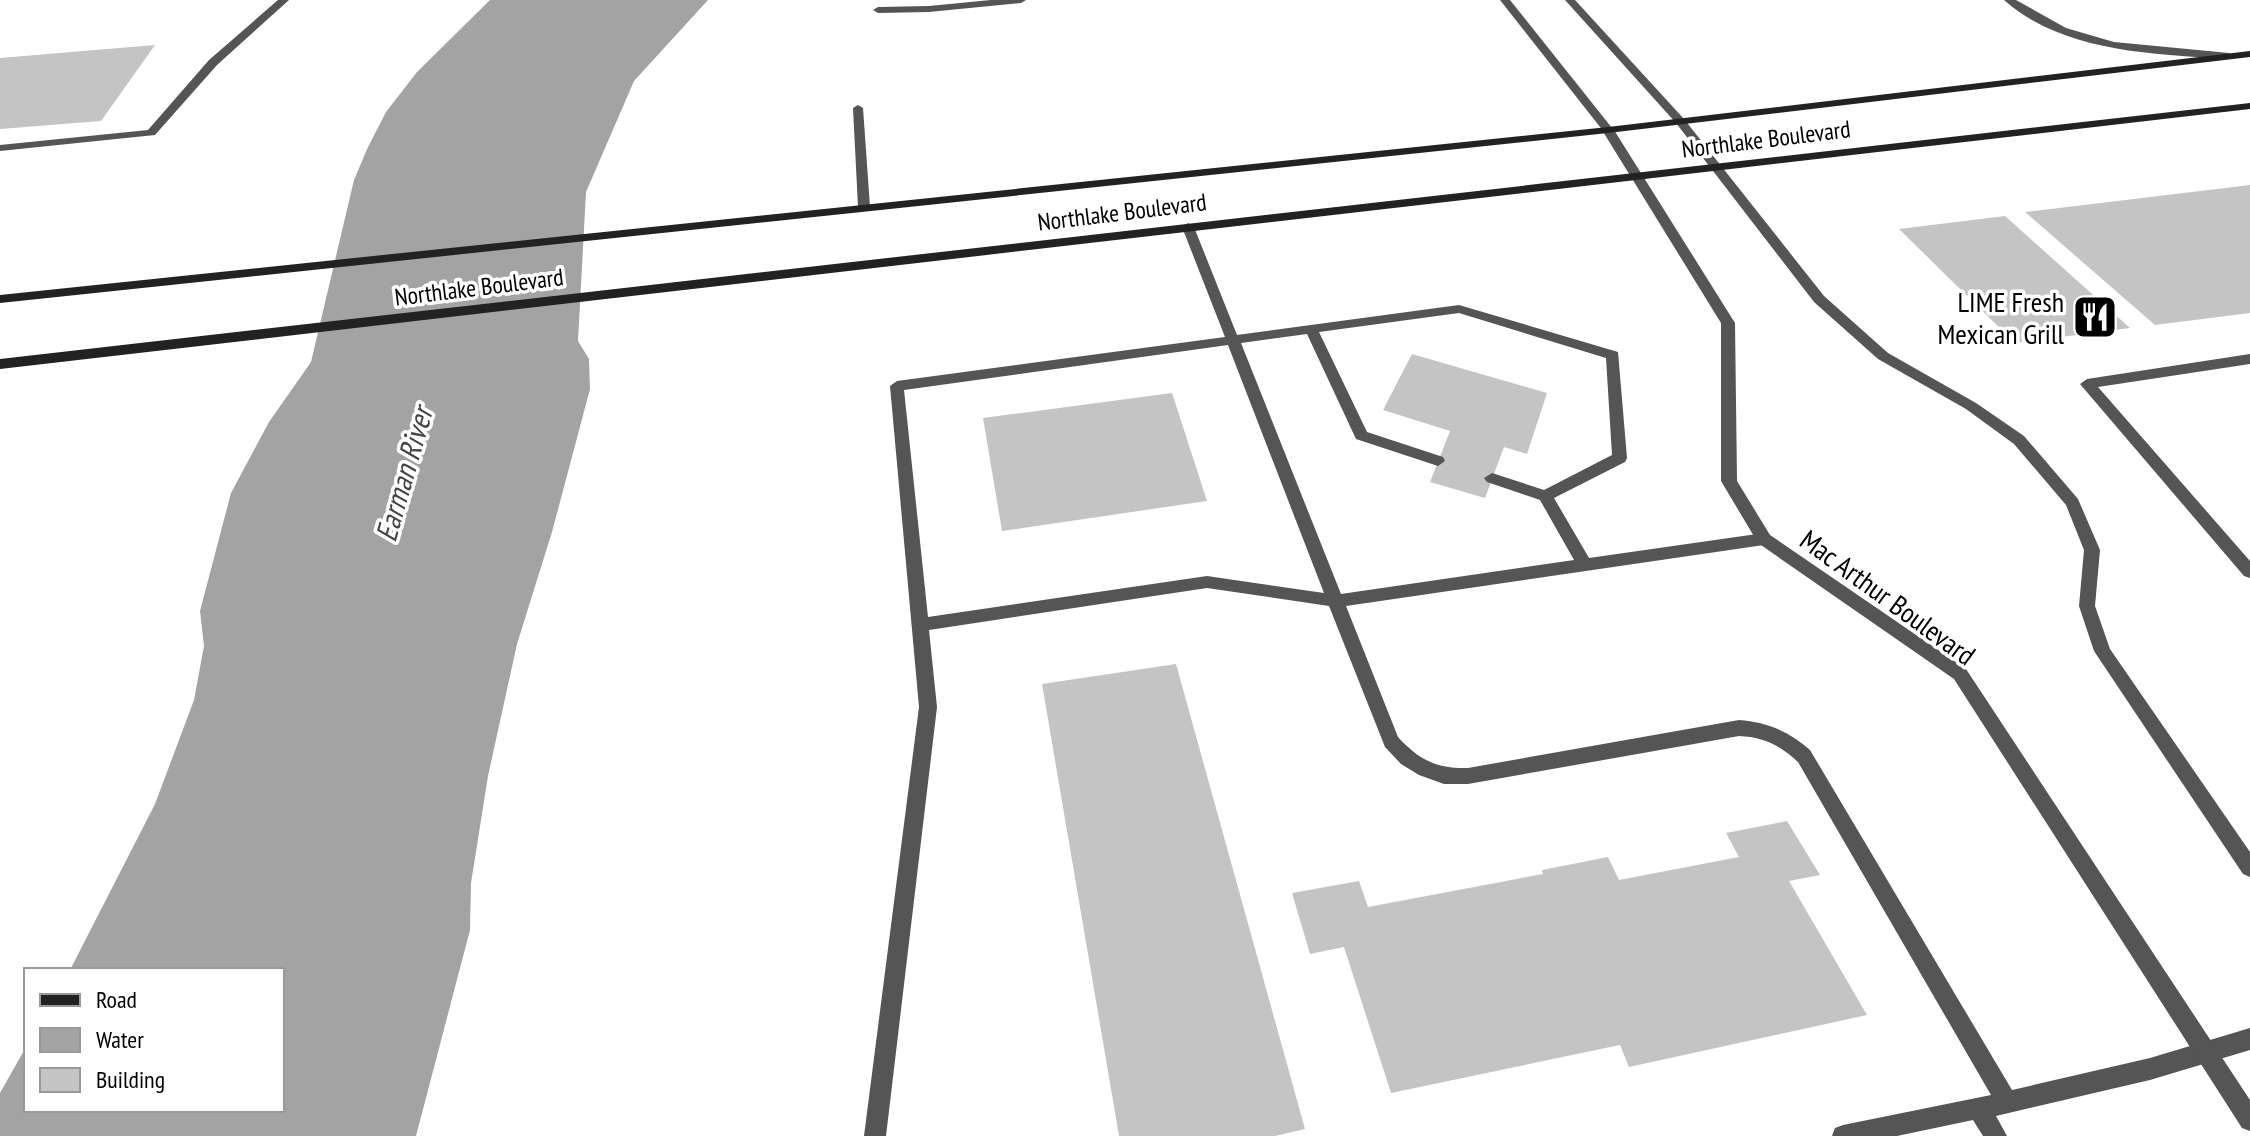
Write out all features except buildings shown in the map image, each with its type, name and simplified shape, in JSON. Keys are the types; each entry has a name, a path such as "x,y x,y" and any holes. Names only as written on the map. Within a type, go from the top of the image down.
{"main road":[{"name":"Northlake Boulevard","path":"0,299 1608,130 2250,54"},
{"name":"Northlake Boulevard","path":"0,364 1635,176 2247,109"}],"street":[{"path":"0,148 151,133 216,56 284,0"},
{"path":"878,10 929,9 1021,0"},
{"name":"Mac Arthur Boulevard","path":"1505,0 1608,130 1728,323 1729,481 1764,539 1960,674 2250,1120"},
{"path":"1570,0 1680,121 1819,299 1883,356 1971,406 2019,440 2073,503 2092,550 2087,606 2102,651 2250,868"},
{"path":"2009,0 2040,22 2109,45 2229,56"},
{"path":"858,108 864,207"},
{"path":"1188,227 1391,742 1408,761 1427,773 1450,778 1739,728 1756,728 1774,733 1804,756 2007,1102"},
{"path":"875,1136 928,707 897,386 1459,309 1613,355 1620,458 1545,496"},
{"path":"1311,329 1361,435 1438,461"},
{"path":"2250,359 2087,384 2250,572"},
{"path":"1492,478 1545,496 1585,565"},
{"path":"921,625 1207,582 1336,601 1764,539"},
{"path":"1843,1136 2007,1102 2207,1053 2250,1039"},
{"path":"1977,1107 1996,1136"}],"water":[{"name":"Earman River","path":"490,0 708,0 634,81 586,192 578,341 589,359 590,389 552,532 517,644 488,776 471,883 470,930 416,1136 0,1136 0,1093 24,1051 24,1112 284,1112 284,968 71,968 155,804 194,700 204,646 200,611 231,493 269,422 311,362 354,180 386,112 417,72"}],"place":[{"name":"LIME Fresh Mexican Grill","path":"2095,317"}]}
